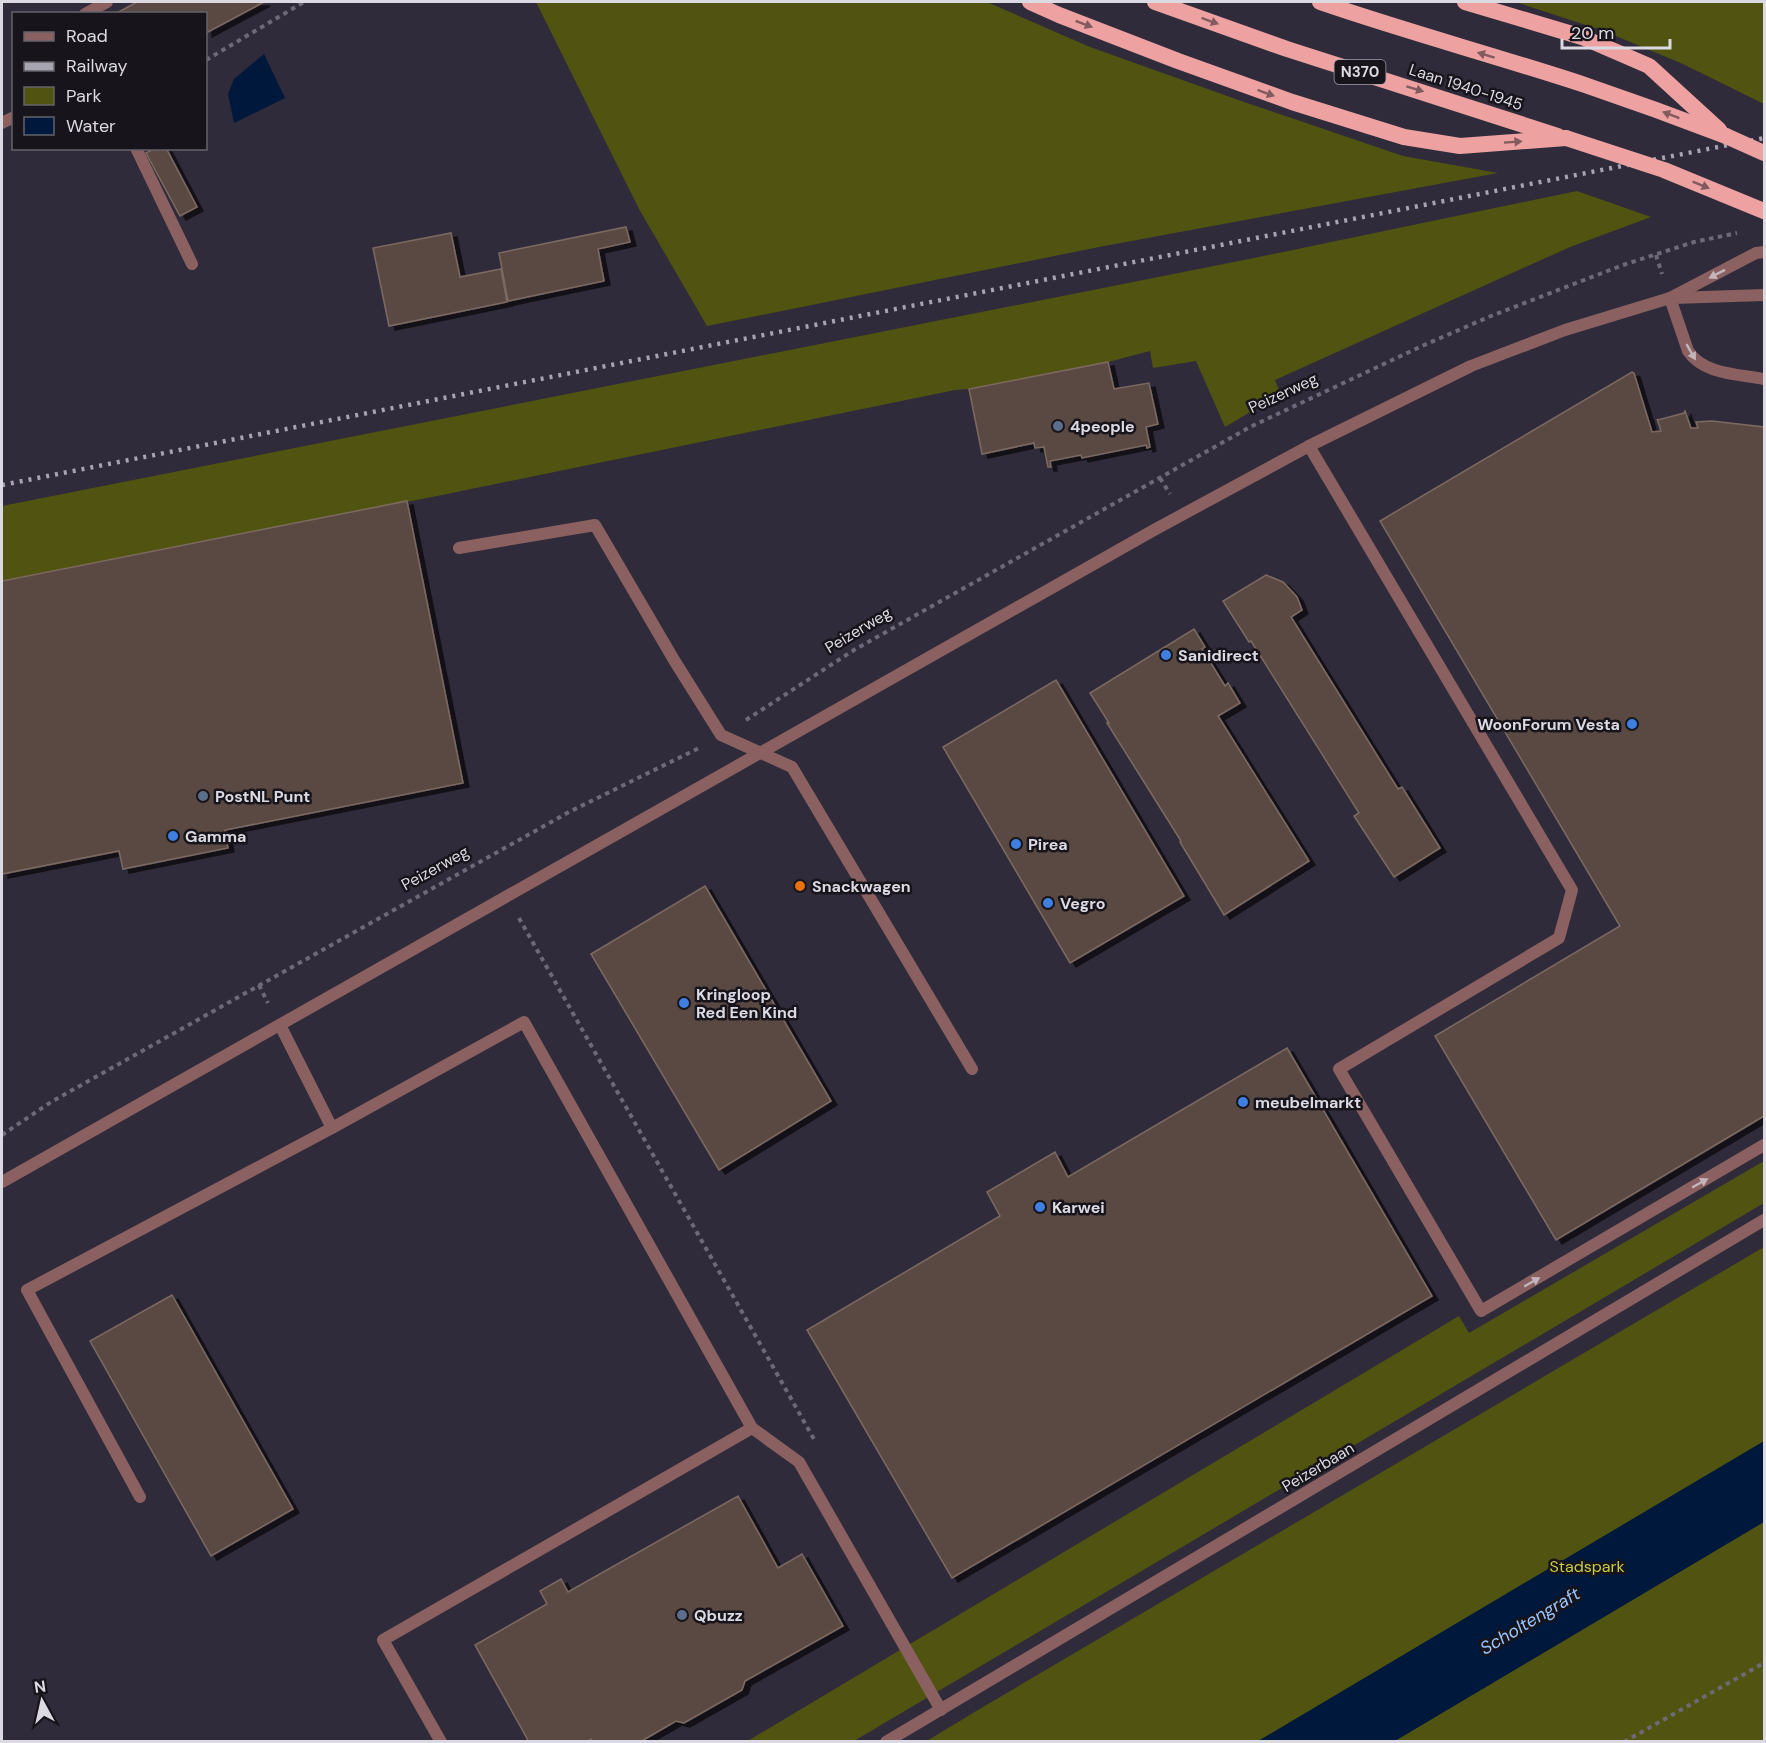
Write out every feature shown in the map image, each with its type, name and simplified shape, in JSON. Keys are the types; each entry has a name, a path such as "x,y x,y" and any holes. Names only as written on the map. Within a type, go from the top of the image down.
{"highway":[{"name":"N370","path":"1030,2 1059,15 1271,94 1404,137 1460,147 1566,138"},
{"name":"Laan 1940-1945","path":"1155,2 1287,49 1664,170 1764,211"},
{"path":"1320,2 1651,107 1764,153"},
{"path":"1465,2 1582,36 1649,66 1726,136"}],"street":[{"path":"89,12 107,2"},
{"path":"137,150 192,264"},
{"path":"2,1182 1163,525 1309,446 1471,366 1565,330 1670,298 1756,253 1764,252"},
{"path":"1670,298 1764,295"},
{"path":"1670,298 1688,351 1700,364 1716,370 1764,379"},
{"path":"1309,446 1572,890 1559,938 1339,1068 1481,1311 1764,1144"},
{"path":"459,548 595,525 721,735 792,767 972,1069"},
{"path":"140,1497 27,1290 332,1128 524,1022 752,1428 799,1462 940,1710"},
{"path":"280,1025 332,1128"},
{"name":"Peizerbaan","path":"886,1742 1764,1220"},
{"path":"441,1742 383,1640 752,1428"}],"path":[{"path":"207,59 304,2"},
{"name":"Peizerweg","path":"2,1136 51,1102 558,818 672,762 721,735 854,650 1250,427 1491,316 1623,265 1694,243 1744,231"},
{"path":"525,928 816,1444"},
{"path":"1624,1742 1764,1663"}],"green space":[{"path":"536,2 987,2 1090,47 1403,156 1498,173 1099,247 707,326 639,209"},
{"path":"1516,2 1764,2 1764,104 1683,64 1604,31"},
{"path":"1577,191 1651,217 1570,247 1275,380 1282,398 1252,411 1225,427 1196,361 1153,368 1150,351 1108,362 955,390 437,496 2,581 2,506 1249,259"},
{"path":"1764,1161 1764,1203 854,1741 746,1742 1459,1316 1469,1333"},
{"name":"Stadspark","path":"1764,1247 1764,1741 925,1742 983,1707"}],"water":[{"path":"264,54 285,98 234,123 228,94 234,79"},
{"name":"Scholtengraft","path":"1764,1441 1764,1522 1395,1741 1258,1741"}],"building":[{"path":"137,2 264,2 207,32 207,12 119,12"},
{"path":"151,150 167,150 197,207 180,216 146,153"},
{"path":"626,227 630,242 598,249 604,281 508,301 499,253"},
{"path":"451,233 460,277 501,269 507,302 389,326 373,248"},
{"path":"1108,362 1114,389 1149,383 1158,424 1146,427 1150,447 1147,448 1146,445 1082,458 1081,455 1050,461 1051,467 1048,467 1044,447 1035,448 1034,443 982,454 969,389"},
{"name":"WoonForum Vesta","path":"1632,372 1652,432 1661,431 1657,419 1685,411 1691,428 1698,428 1696,422 1712,421 1764,427 1764,1116 1556,1240 1435,1036 1620,926 1380,521"},
{"path":"407,501 463,783 225,830 228,848 123,869 119,851 2,874 2,581"},
{"path":"1266,575 1283,582 1297,597 1302,610 1291,617 1398,789 1402,787 1440,848 1394,877 1354,816 1359,813 1251,641 1249,642 1223,601"},
{"path":"1194,629 1205,647 1202,649 1225,686 1228,683 1240,703 1218,716 1309,861 1224,915 1090,693"},
{"path":"1056,680 1184,896 1070,963 943,747"},
{"path":"705,886 831,1101 719,1170 591,954"},
{"path":"1287,1048 1432,1296 952,1578 807,1330 1000,1216 987,1192 1055,1152 1068,1177"},
{"path":"172,1295 293,1509 211,1556 90,1341"},
{"name":"Qbuzz","path":"738,1496 778,1568 802,1554 843,1626 745,1681 742,1690 684,1723 676,1721 640,1742 592,1742 591,1739 586,1742 529,1742 475,1645 547,1604 540,1591 561,1579 568,1592"}],"railway":[{"path":"2,485 1764,138"}],"place":[{"name":"4people","path":"1058,426"},
{"name":"Sanidirect","path":"1166,655"},
{"name":"WoonForum Vesta","path":"1632,724"},
{"name":"PostNL Punt","path":"203,796"},
{"name":"Gamma","path":"173,836"},
{"name":"Pirea","path":"1016,844"},
{"name":"Snackwagen","path":"800,886"},
{"name":"Vegro","path":"1048,903"},
{"name":"Kringloop Red Een Kind","path":"684,1003"},
{"name":"meubelmarkt","path":"1243,1102"},
{"name":"Karwei","path":"1040,1207"},
{"name":"Qbuzz","path":"682,1615"}]}
